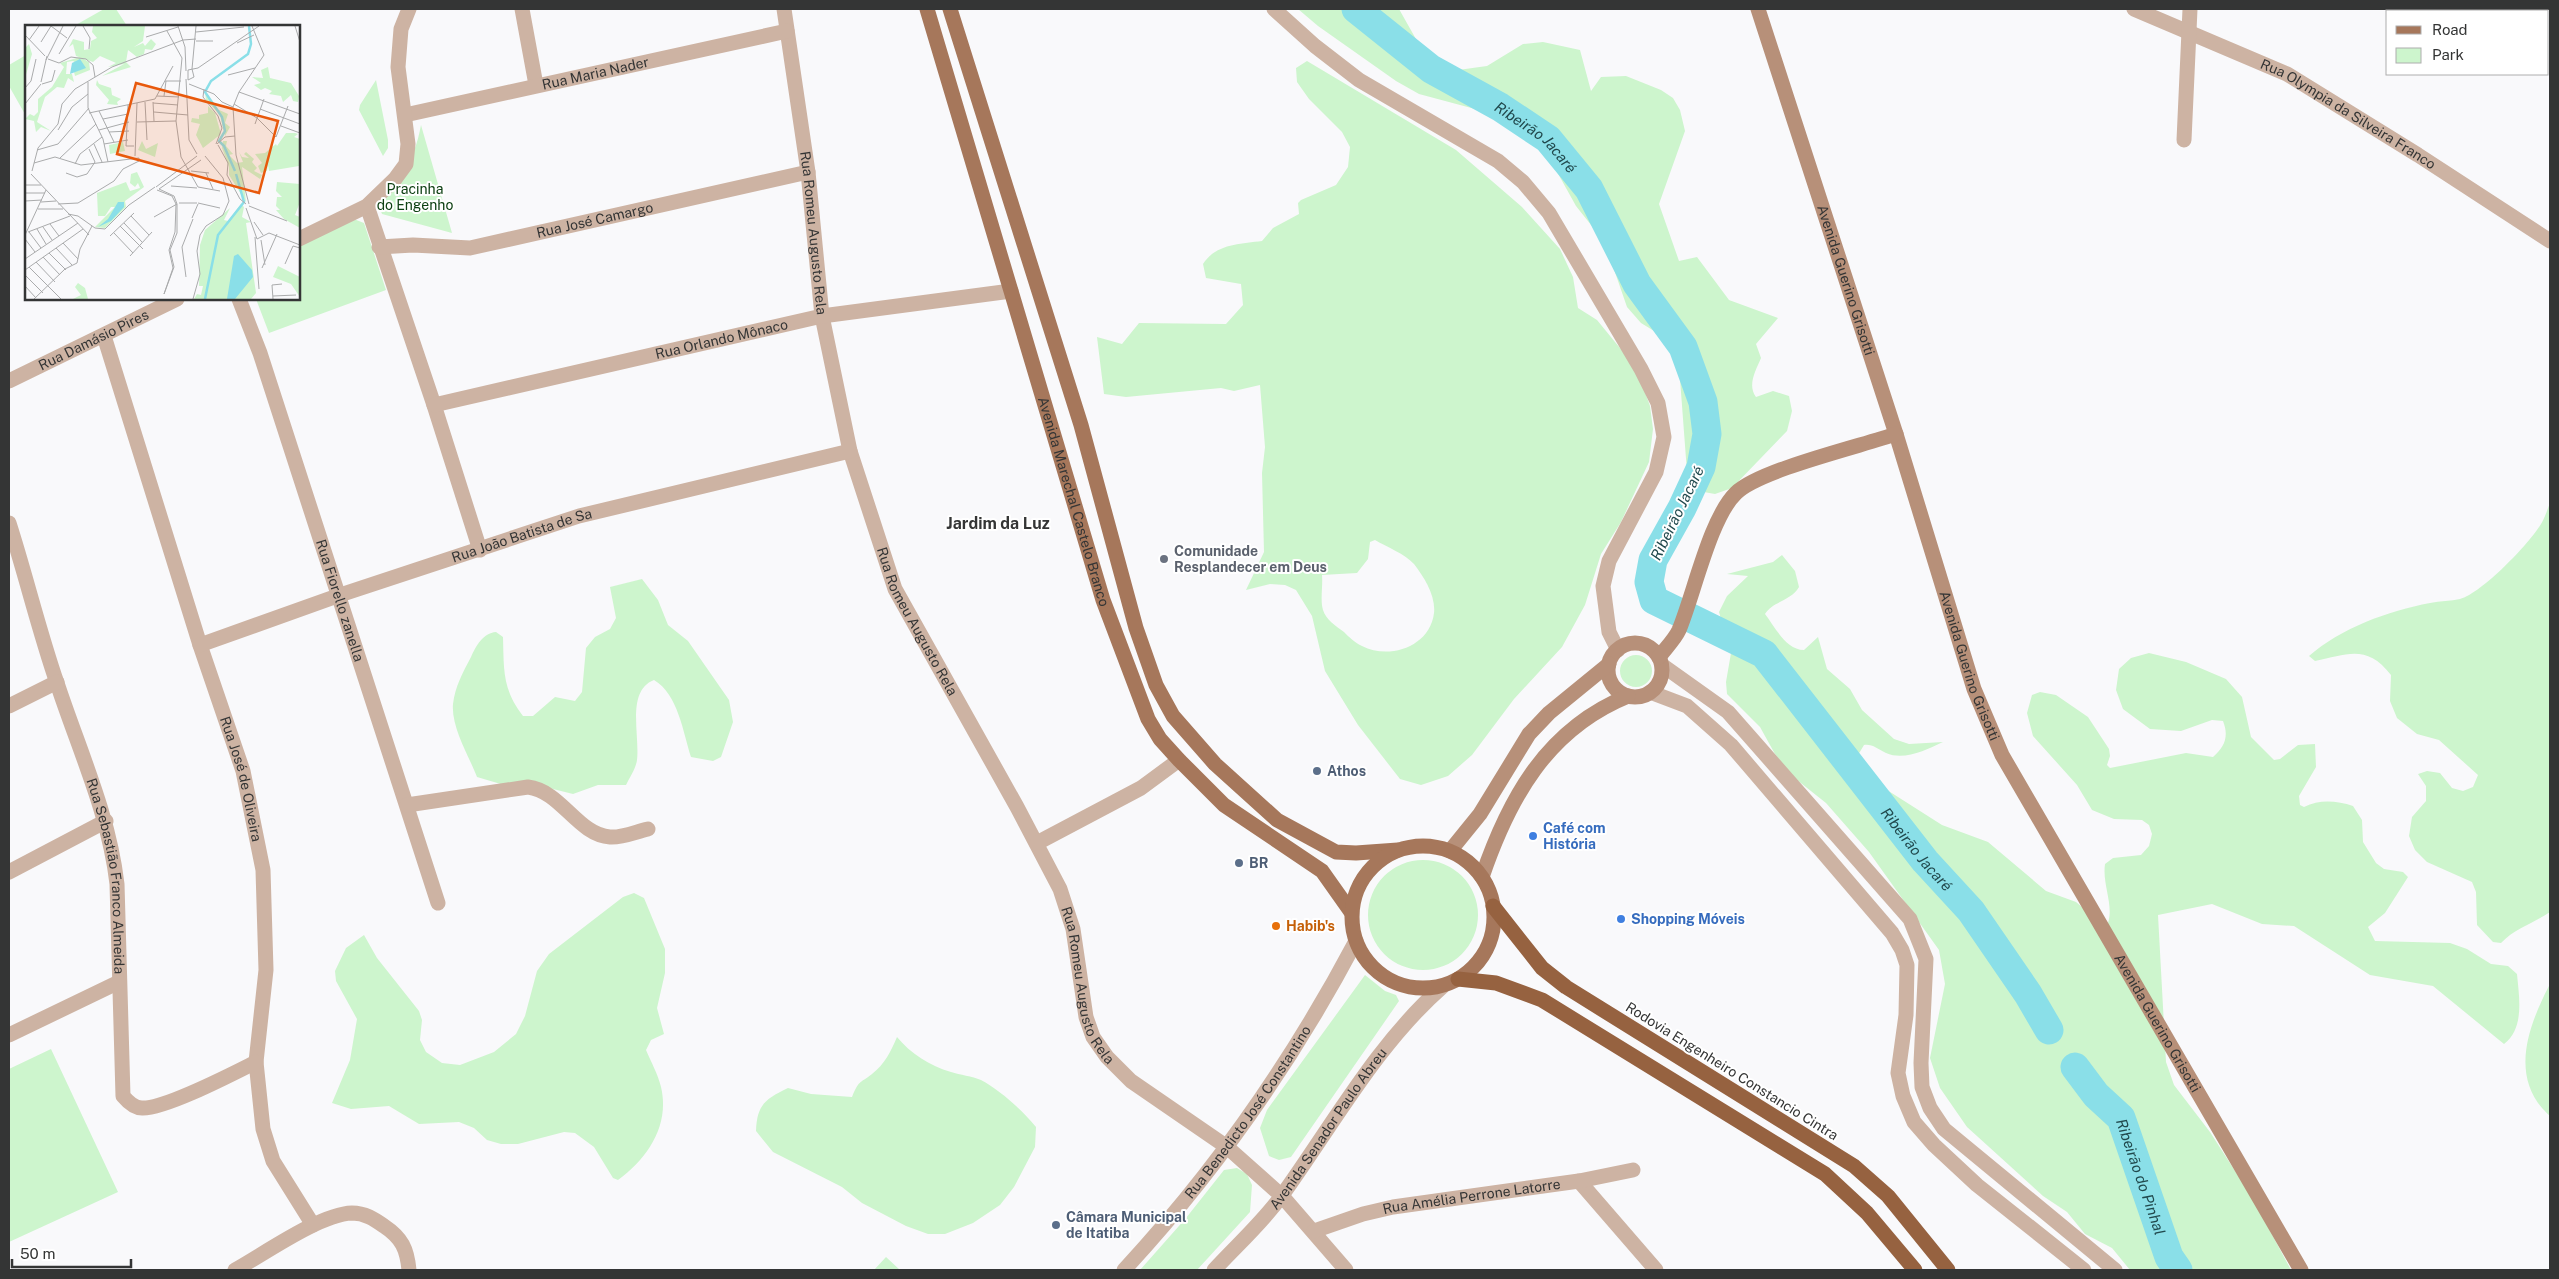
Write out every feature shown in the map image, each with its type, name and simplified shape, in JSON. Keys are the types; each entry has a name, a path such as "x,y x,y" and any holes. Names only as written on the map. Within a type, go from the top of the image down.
{"highway":[{"name":"Rodovia Engenheiro Constancio Cintra","path":"1494,906 1542,968 1566,987 1854,1166 1888,1196 1948,1270"},
{"path":"1458,979 1496,983 1542,1000 1825,1174 1867,1213 1915,1270"}],"main road":[{"name":"Avenida Marechal Castelo Branco","path":"927,9 1103,600 1134,688 1156,732 1178,760 1224,806 1322,871 1351,912"},
{"name":"Avenida Marechal Castelo Branco","path":"950,9 1081,425 1136,628 1156,685 1173,716 1215,764 1277,820 1336,852 1356,853 1398,850"},
{"name":"Avenida Guerino Grisotti","path":"1758,9 1896,434 1974,689 2002,755 2301,1270"},
{"path":"1660,661 1648,646 1632,644 1618,650 1608,672 1614,687 1628,696 1636,697 1650,692 1660,680 1660,661 1678,632 1723,510 1736,492 1754,480 1896,434"},
{"path":"1450,851 1480,814 1529,734 1549,713 1610,664"},
{"path":"1482,877 1498,831 1539,762 1561,736 1609,704 1628,696"},
{"path":"1415,846 1432,846 1450,851 1468,861 1482,877 1490,891 1494,906 1494,924 1490,940 1483,956 1472,969 1458,979 1443,986 1427,988 1396,984 1371,967 1361,955 1356,941 1351,912 1354,896 1366,874 1384,857 1398,850 1415,846"}],"street":[{"path":"300,239 367,206 395,179 406,164 408,144 398,67 401,29 409,9"},
{"path":"522,9 536,85"},
{"name":"Rua Romeu Augusto Rela","path":"784,9 808,172 822,316 850,451 895,588 1037,843 1060,889 1073,929 1086,1017 1093,1037 1107,1057 1131,1081 1227,1147 1282,1196 1346,1270"},
{"path":"1274,9 1314,46 1360,80 1498,161 1523,182 1549,213 1641,369 1658,403 1664,437 1656,472 1609,561 1603,586 1609,632 1618,650"},
{"name":"Rua Olympia da Silveira Franco","path":"2134,9 2287,74 2418,155 2550,241"},
{"path":"2184,140 2190,9"},
{"name":"Rua Maria Nader","path":"405,115 787,31"},
{"name":"Rua José Camargo","path":"380,247 414,245 470,248 808,172"},
{"path":"367,206 434,405 480,550"},
{"name":"Rua Orlando Mônaco","path":"434,405 822,316 1011,292"},
{"name":"Rua Damásio Pires","path":"9,381 175,300"},
{"name":"Rua Fiorello zanella","path":"239,300 257,344 340,595 438,903"},
{"name":"Rua José de Oliveira","path":"104,336 200,645 243,771 263,870 266,970 256,1062 263,1129 273,1161 312,1225"},
{"name":"Rua João Batista de Sa","path":"200,645 340,595 579,516 850,451"},
{"name":"Rua Sebastião Franco Almeida","path":"9,523 12,542 56,682 106,821 117,884 123,1096 130,1104 141,1108 155,1106 186,1095 256,1062"},
{"path":"1660,661 1728,712 1910,919 1926,959 1921,1063 1922,1087 1930,1108 1944,1129 2115,1270"},
{"path":"9,706 56,682"},
{"path":"1650,692 1687,706 1731,745 1892,933 1902,950 1906,965 1906,1015 1898,1073 1903,1096 1914,1122 1934,1145 1977,1184 2084,1270"},
{"path":"1037,843 1141,788 1178,760"},
{"path":"407,805 528,787 537,788 551,796 596,834 622,836 648,829"},
{"path":"9,872 106,821"},
{"name":"Rua Benedicto José Constantino","path":"1124,1270 1171,1220 1227,1147 1326,997 1356,941"},
{"path":"9,1035 119,982"},
{"name":"Avenida Senador Paulo Abreu","path":"1214,1270 1282,1196 1386,1046 1416,1009 1443,986"},
{"name":"Rua Amélia Perrone Latorre","path":"1314,1232 1363,1214 1393,1208 1579,1181 1633,1170"},
{"path":"1579,1181 1656,1270"},
{"path":"235,1270 312,1225 352,1213 370,1216 392,1232 407,1250 409,1270"}],"green space":[{"path":"104,9 116,9 126,25 76,25"},
{"path":"1298,9 1399,9 1421,48 1437,62 1458,70 1487,66 1523,44 1543,42 1580,50 1591,91 1601,77 1626,76 1661,90 1673,98 1680,110 1685,131 1659,204 1679,261 1697,257 1729,300 1778,318 1756,344 1761,358 1753,378 1752,388 1756,397 1773,391 1789,396 1792,411 1787,431 1732,488 1715,494 1698,491 1690,483 1687,472 1680,379 1671,352 1659,334 1641,323 1627,307 1608,252 1595,230 1576,206 1551,161 1522,133 1503,121 1475,109 1419,94 1396,81 1318,26"},
{"path":"25,56 25,114 9,86 9,65"},
{"path":"1307,61 1456,150 1522,207 1560,249 1573,277 1578,308 1597,320 1624,353 1641,381 1650,406 1653,429 1649,462 1621,522 1601,554 1585,605 1562,647 1514,699 1472,755 1448,776 1421,785 1400,779 1358,725 1325,671 1312,616 1296,590 1285,585 1270,584 1246,590 1264,552 1262,473 1265,447 1260,385 1234,391 1221,388 1126,397 1104,394 1097,337 1122,344 1139,323 1226,324 1243,305 1241,284 1206,278 1203,264 1208,257 1214,252 1229,246 1262,241 1273,228 1299,214 1298,203 1301,200 1336,185 1348,167 1350,147 1342,132 1309,99 1297,82 1296,68","holes":["1375,540 1401,554 1414,564 1422,575 1433,600 1434,613 1431,625 1425,634 1407,648 1396,651 1384,652 1373,650 1357,643 1329,620 1324,614 1322,606 1322,575 1357,573 1368,559 1370,542"]},
{"path":"376,80 388,140 388,148 383,156 359,110 360,105"},
{"name":"Pracinha do Engenho","path":"421,125 452,233 382,214 377,201 411,159"},
{"path":"346,216 364,223 386,290 269,333 256,300 300,300 300,241"},
{"path":"2550,503 2550,912 2518,930 2501,943 2493,942 2477,925 2476,892 2472,882 2427,862 2415,850 2409,836 2412,817 2426,801 2426,786 2418,774 2427,771 2440,773 2452,788 2463,791 2473,787 2478,775 2439,740 2417,734 2397,718 2390,701 2391,675 2374,659 2365,655 2347,654 2315,661 2309,656 2336,637 2366,622 2414,606 2460,599 2469,595 2504,567 2535,533"},
{"path":"1782,555 1795,571 1799,587 1796,592 1773,606 1765,614 1786,642 1798,649 1804,650 1818,637 1827,669 1850,689 1862,710 1894,739 1909,744 1943,742 1915,754 1900,756 1886,753 1873,746 1864,745 1858,755 1876,783 1942,825 1988,842 2046,891 2076,902 2100,922 2108,923 2110,909 2105,879 2105,864 2113,858 2141,855 2149,846 2152,834 2149,825 2142,820 2114,819 2092,810 2077,785 2033,736 2027,713 2032,695 2040,692 2056,695 2088,717 2109,749 2110,756 2107,765 2110,768 2186,753 2213,757 2225,741 2226,732 2223,721 2212,720 2181,731 2150,729 2123,709 2116,690 2119,669 2131,658 2149,653 2186,662 2226,679 2242,697 2251,737 2274,760 2280,759 2298,745 2315,744 2316,767 2299,796 2300,805 2304,807 2310,804 2328,802 2353,806 2362,820 2363,842 2376,863 2384,869 2403,872 2408,877 2385,913 2368,927 2375,941 2450,943 2467,949 2491,964 2508,966 2517,974 2518,1021 2511,1037 2504,1044 2433,986 2370,975 2294,926 2262,924 2212,904 2158,915 2166,1062 2174,1085 2210,1132 2253,1199 2291,1270 2130,1270 2112,1248 2085,1234 2067,1212 2043,1196 1967,1127 1940,1088 1930,1058 1945,984 1939,950 1869,852 1826,803 1792,776 1775,754 1760,727 1727,694 1726,682 1731,653 1719,612 1727,596 1748,576 1727,574 1773,562"},
{"path":"642,579 658,600 668,625 688,641 729,700 733,722 721,757 713,761 691,757 674,704 669,694 654,680 645,686 637,704 637,760 626,785 598,785 573,794 549,788 514,788 477,777 458,732 453,713 453,704 460,680 480,641 487,635 496,632 503,637 504,669 508,688 511,697 523,716 533,716 555,697 575,701 582,692 586,648 595,637 610,629 616,618 610,587"},
{"path":"1636,655 1642,656 1647,660 1651,665 1651,677 1647,682 1642,686 1636,687 1630,686 1625,682 1621,677 1620,671 1621,665 1625,660 1630,656"},
{"path":"1423,860 1444,864 1462,876 1474,894 1478,915 1474,936 1462,954 1444,966 1423,970 1402,966 1384,954 1372,936 1368,915 1372,894 1384,876 1402,864"},
{"path":"634,893 644,898 665,949 665,973 657,1008 664,1034 651,1040 646,1050 661,1087 663,1101 659,1127 654,1140 639,1162 618,1180 613,1178 594,1147 575,1133 564,1132 518,1144 501,1144 487,1140 474,1128 459,1122 419,1124 389,1106 351,1109 332,1103 350,1060 357,1019 336,981 335,971 346,948 364,935 377,958 419,1011 422,1020 420,1040 426,1052 442,1063 460,1065 494,1052 516,1034 525,1016 537,971 549,954 623,897"},
{"path":"1365,975 1385,991 1396,995 1399,1001 1291,1157 1279,1160 1269,1156 1260,1128 1267,1110"},
{"path":"2550,984 2550,1116 2537,1101 2529,1086 2526,1052 2529,1034 2535,1017"},
{"path":"897,1037 914,1054 928,1063 951,1072 981,1080 996,1089 1025,1114 1036,1127 1035,1147 1014,1187 1000,1205 973,1223 945,1234 928,1234 906,1226 862,1203 842,1187 773,1152 756,1131 760,1109 773,1096 788,1088 811,1094 852,1097 860,1083 884,1062"},
{"path":"51,1049 118,1192 9,1242 9,1069"},
{"path":"1237,1168 1247,1174 1252,1185 1250,1212 1197,1270 1140,1270 1186,1218 1224,1170"},
{"path":"886,1257 900,1270 874,1270"}],"waterway":[{"name":"Ribeirão Jacaré","path":"1356,9 1431,69 1500,107 1548,139 1589,189 1637,284 1683,347 1703,402 1707,434 1701,467 1682,508 1653,560 1649,582 1654,600 1764,654 1925,861 1971,911 2028,994 2049,1030"},
{"name":"Ribeirão do Pinhal","path":"2075,1067 2096,1095 2121,1118 2169,1257 2178,1270"}],"place":[{"name":"Comunidade Resplandecer em Deus","path":"1164,559"},
{"name":"Athos","path":"1317,771"},
{"name":"Café com História","path":"1533,836"},
{"name":"BR","path":"1239,863"},
{"name":"Shopping Móveis","path":"1621,919"},
{"name":"Habib's","path":"1276,926"},
{"name":"Câmara Municipal de Itatiba","path":"1056,1225"}],"district":[{"name":"Jardim da Luz","path":"998,523"}]}
